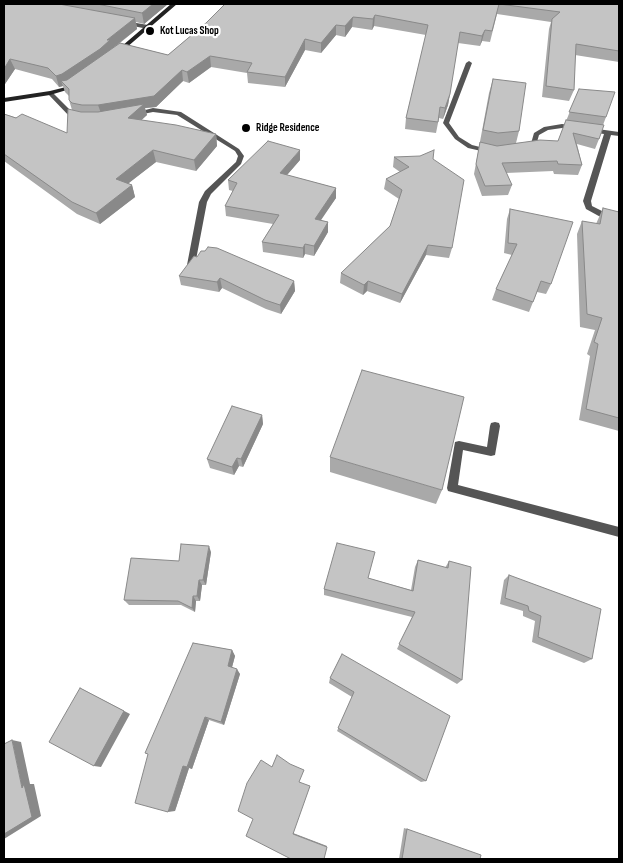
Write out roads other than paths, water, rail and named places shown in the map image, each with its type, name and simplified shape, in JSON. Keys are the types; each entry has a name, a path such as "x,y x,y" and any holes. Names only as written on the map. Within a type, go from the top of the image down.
{"main road":[{"path":"112,57 174,4"},
{"path":"4,100 50,93 68,88 84,78"}],"street":[{"path":"119,22 148,27"},
{"path":"469,62 446,123 457,138 470,147 501,152"},
{"path":"50,93 74,117 85,120"},
{"path":"128,115 153,110 179,113 237,150 241,156 239,162 208,193 203,202 190,265"},
{"path":"524,150 533,148 536,134 546,128 562,126 619,134"},
{"path":"608,133 587,200 589,207 609,218"},
{"path":"495,426 491,452 459,445 452,488 619,532"}],"place":[{"name":"Kot Lucas Shop","path":"150,31"},
{"name":"Ridge Residence","path":"246,128"}]}
